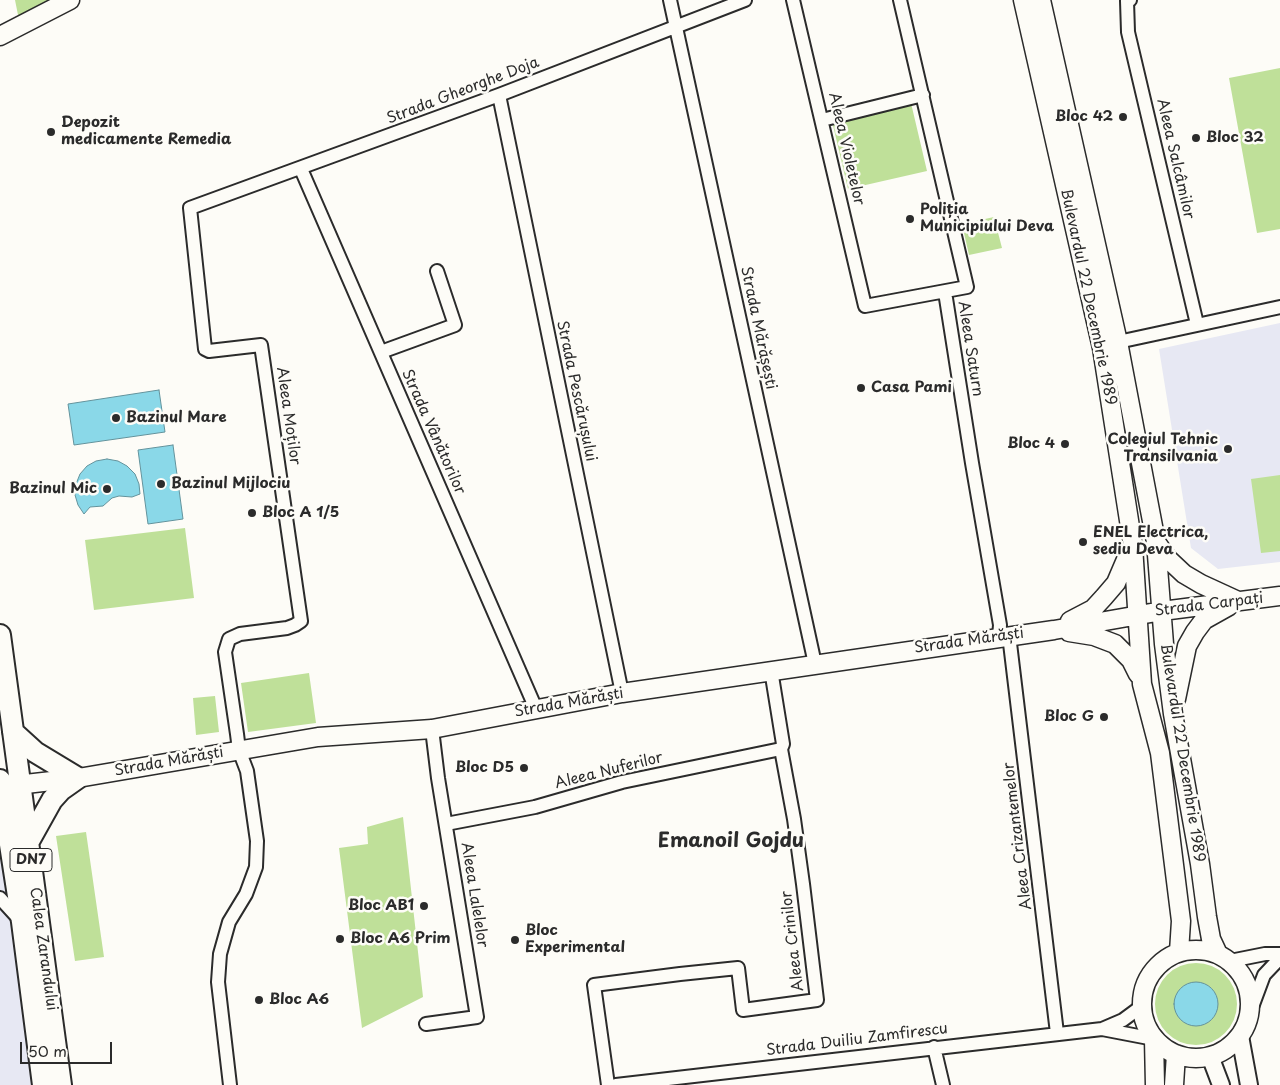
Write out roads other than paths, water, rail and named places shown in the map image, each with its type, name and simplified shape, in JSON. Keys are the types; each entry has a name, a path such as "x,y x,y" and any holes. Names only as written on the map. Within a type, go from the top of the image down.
{"main road":[{"path":"0,36 70,0"},
{"name":"Bulevardul 22 Decembrie 1989","path":"1024,0 1102,348 1133,546 1142,684 1160,753 1181,921 1179,952"},
{"name":"Bulevardul 22 Decembrie 1989","path":"1041,0 1118,342 1156,542 1173,714 1200,864 1207,917 1211,939 1224,958"},
{"path":"1156,542 1168,559 1184,574 1200,584 1238,601"},
{"path":"1054,630 1093,609 1104,598 1116,583 1133,546"},
{"name":"Strada Carpați","path":"1137,615 1280,596"},
{"path":"1173,714 1188,646 1195,632 1204,620 1238,601"},
{"name":"Strada Mărăști","path":"0,785 21,785 78,778 318,738 432,728 622,693 1054,630 1137,615"},
{"path":"1054,630 1094,636 1115,644 1132,660 1142,684"},
{"name":"Calea Zarandului","path":"0,635 61,1085"},
{"path":"13,732 35,752 78,778 52,800 28,843"},
{"name":"Calea Zarandului","path":"0,785 22,922 43,1085"},
{"path":"1193,950 1208,951 1224,958 1238,969 1248,987 1250,1008 1240,1036 1226,1048 1210,1056 1192,1058 1176,1054 1161,1045 1154,1039 1143,1018 1142,995 1150,975 1162,961 1179,952 1193,950"},
{"path":"1154,1039 1155,1085"},
{"path":"1174,1085 1176,1054"}],"street":[{"name":"Strada Mărășești","path":"670,0 815,664"},
{"name":"Strada Gheorghe Doja","path":"190,208 499,95 745,0"},
{"name":"Aleea Violetelor","path":"793,0 865,306 945,292"},
{"name":"Aleea Saturn","path":"900,0 967,287 945,292 972,463 1000,624 1004,636"},
{"name":"Aleea Salcâmilor","path":"1129,0 1128,32 1197,324"},
{"name":"Strada Pescărușului","path":"499,95 622,693"},
{"path":"822,120 923,95"},
{"name":"Strada Vânătorilor","path":"301,169 536,708"},
{"name":"Aleea Moților","path":"190,208 205,349 209,351 261,345 301,621 295,626 240,634 229,640 225,652 239,750"},
{"path":"381,352 455,325 437,271"},
{"path":"1118,342 1280,307"},
{"name":"Aleea Crizantemelor","path":"1004,636 1057,1033"},
{"name":"Aleea Crinilor","path":"608,1085 594,985 738,968 743,1010 817,1000 794,819 781,748 783,744 771,670"},
{"name":"Aleea Lalelelor","path":"426,1024 477,1017 432,728"},
{"name":"Aleea Nuferilor","path":"446,824 535,807 622,782 781,748"},
{"path":"230,1085 218,982 220,954 229,922 246,894 256,866 256,841 252,802 247,771 239,750"},
{"path":"0,898 22,922"},
{"path":"1224,958 1280,954"},
{"path":"1248,1018 1264,975 1280,958"},
{"path":"1102,1029 1123,1020 1142,1006"},
{"path":"1102,1029 1154,1039"},
{"name":"Strada Duiliu Zamfirescu","path":"616,1085 708,1080 934,1047 1102,1029"},
{"path":"1240,1036 1249,1085"},
{"path":"934,1047 942,1085"},
{"path":"1210,1056 1221,1085"}],"water":[{"name":"Bazinul Mare","path":"159,390 165,432 74,445 68,404"},
{"name":"Bazinul Mijlociu","path":"173,445 183,519 148,524 138,450"},
{"name":"Bazinul Mic","path":"107,459 118,461 135,474 140,494 132,497 119,496 112,498 103,506 90,507 84,514 78,505 75,495 76,484 80,474 87,466 96,461"},
{"path":"1200,982 1212,988 1217,995 1217,1013 1212,1020 1205,1025 1192,1026 1184,1023 1177,1016 1174,1000 1177,992 1184,985"}],"place":[{"name":"Bloc 42","path":"1123,117"},
{"name":"Depozit medicamente Remedia","path":"51,132"},
{"name":"Bloc 32","path":"1196,138"},
{"name":"Poliția Municipiului Deva","path":"910,219"},
{"name":"Casa Pami","path":"861,388"},
{"name":"Bazinul Mare","path":"116,418"},
{"name":"Bloc 4","path":"1065,444"},
{"name":"Colegiul Tehnic Transilvania","path":"1228,449"},
{"name":"Bazinul Mijlociu","path":"161,484"},
{"name":"Bazinul Mic","path":"107,489"},
{"name":"Bloc A 1/5","path":"252,513"},
{"name":"ENEL Electrica, sediu Deva","path":"1083,542"},
{"name":"Bloc G","path":"1104,717"},
{"name":"Bloc D5","path":"524,768"},
{"name":"Bloc AB1","path":"424,906"},
{"name":"Bloc A6 Prim","path":"340,939"},
{"name":"Bloc Experimental","path":"515,940"},
{"name":"Bloc A6","path":"259,1000"}],"district":[{"name":"Emanoil Gojdu","path":"731,841"}]}
